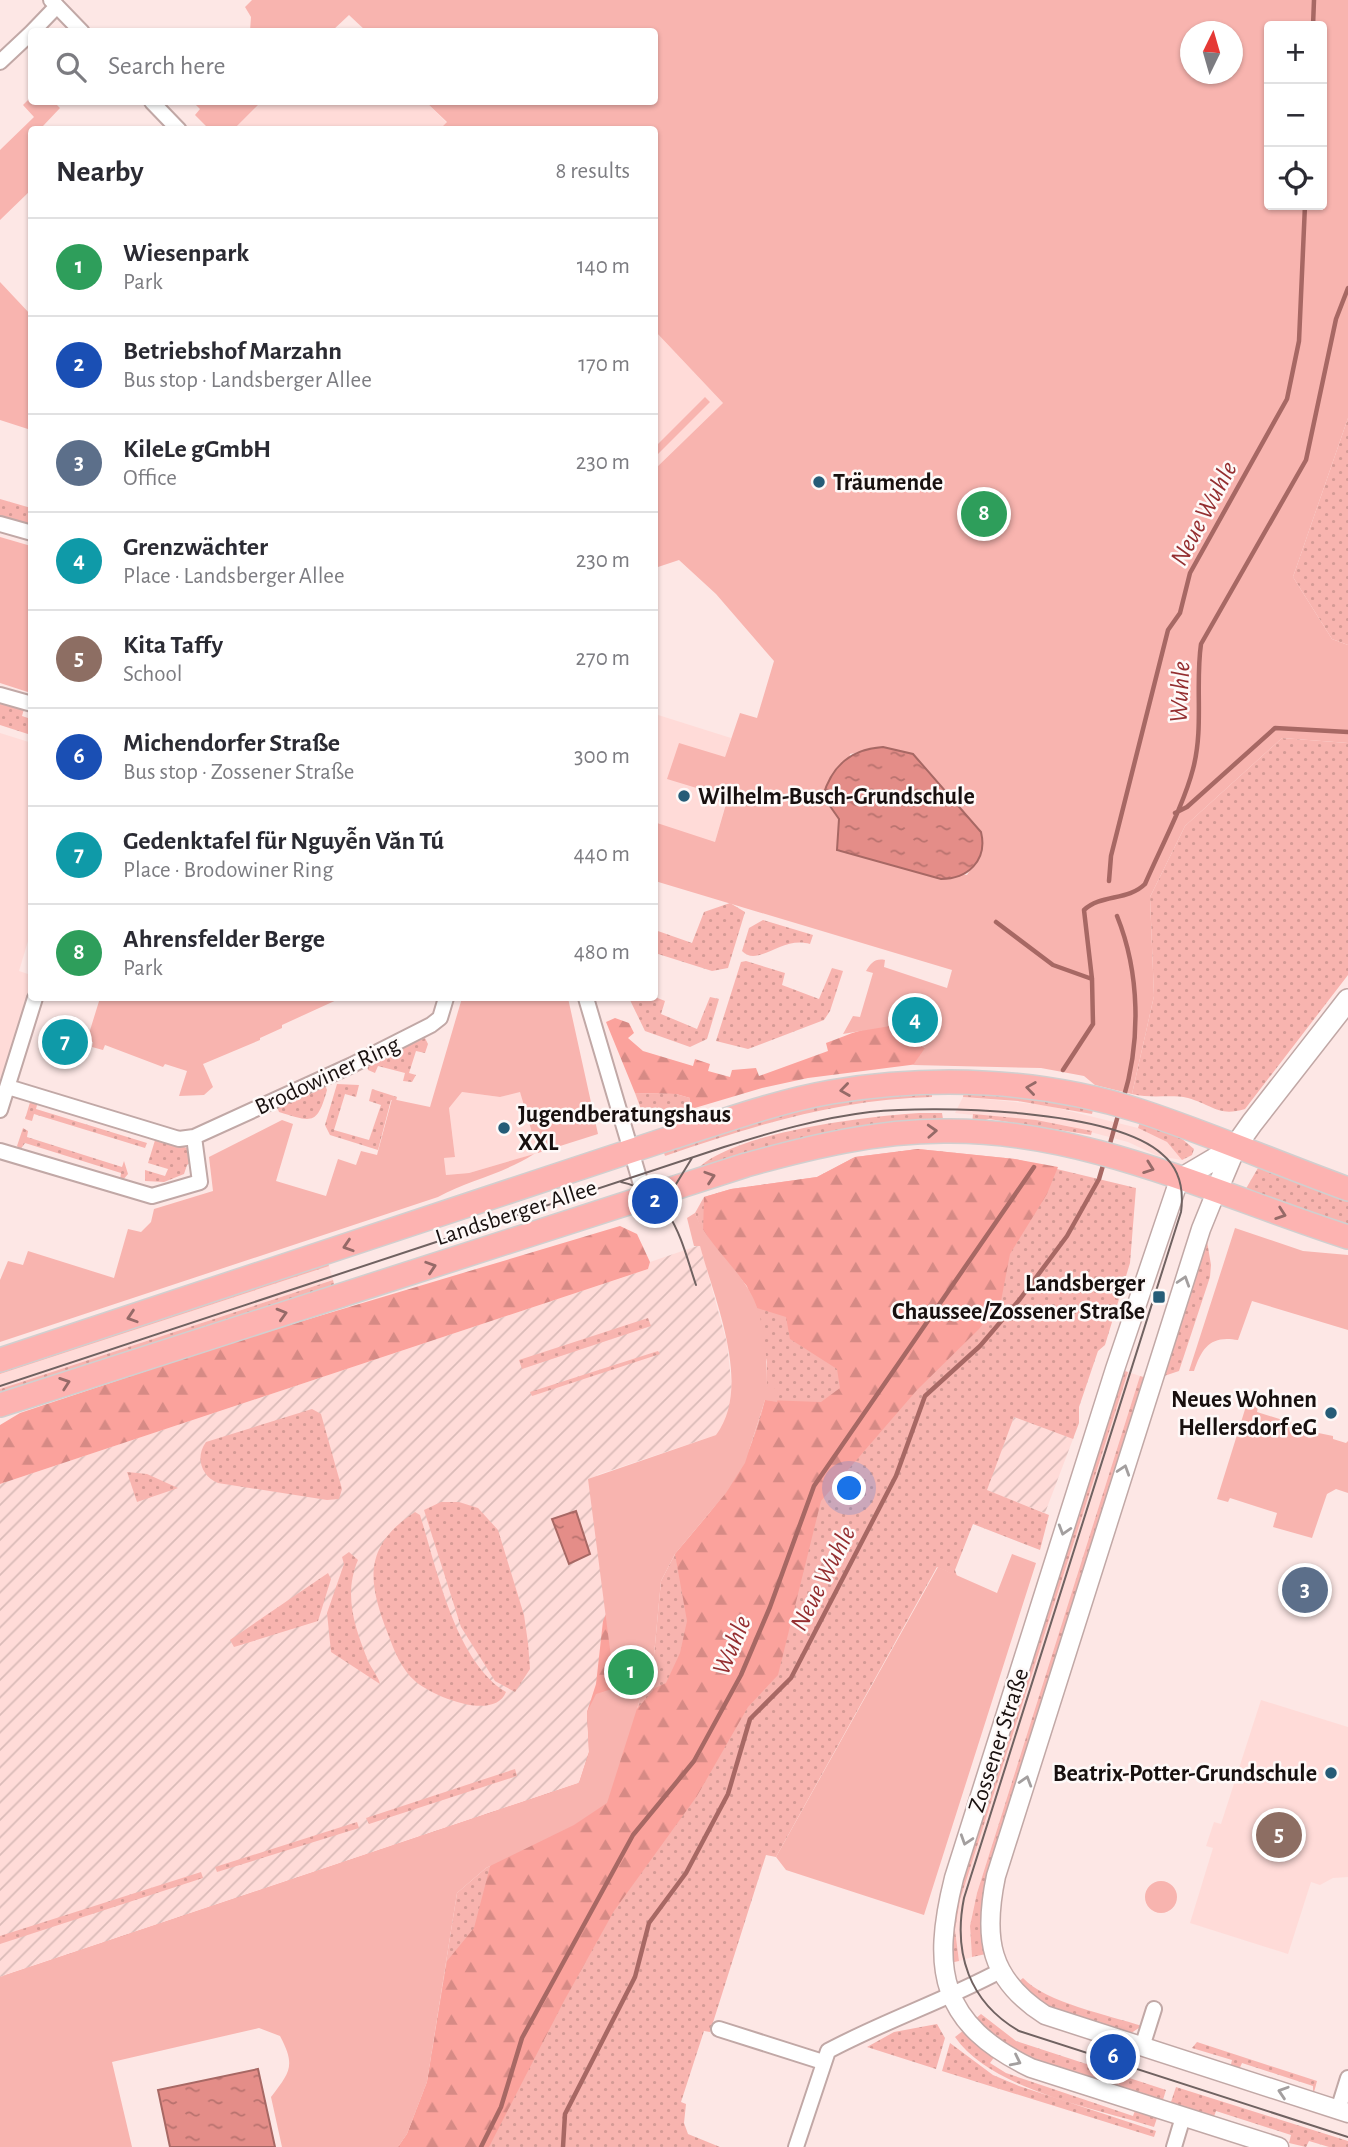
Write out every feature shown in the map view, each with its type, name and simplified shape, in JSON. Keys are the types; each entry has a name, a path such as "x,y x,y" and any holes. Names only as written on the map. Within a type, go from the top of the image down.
{"main road":[{"path":"1179,1180 1228,1155 1348,1000"},
{"name":"Landsberger Allee","path":"0,1360 772,1106 829,1092 883,1085 978,1083 1025,1087 1098,1100 1173,1123 1228,1155 1348,1189"},
{"name":"Landsberger Allee","path":"0,1405 797,1151 890,1134 945,1130 1005,1134 1091,1151 1119,1158 1348,1237"},
{"name":"Zossener Straße","path":"1216,1192 1228,1155"}],"street":[{"path":"35,28 54,3 78,28"},
{"path":"0,62 28,36"},
{"path":"155,105 175,126"},
{"path":"0,524 28,532"},
{"path":"0,695 28,703"},
{"path":"0,1110 34,1001"},
{"name":"Brodowiner Ring","path":"194,1137 352,1065 431,1025 440,1018 445,1001"},
{"path":"587,1001 645,1198"},
{"path":"0,1151 152,1196 200,1182 194,1137 179,1139 8,1087"},
{"name":"Zossener Straße","path":"1179,1180 1115,1369 954,1878 941,1943 942,1960 952,1997 964,2018 983,2041 1005,2056 1031,2068 1279,2147"},
{"name":"Zossener Straße","path":"1216,1192 1201,1229 996,1876 989,1928 992,1952 1000,1970 1021,1997 1045,2015 1343,2111"},
{"path":"796,2147 828,2051 869,2029 952,1997 1000,1970"},
{"path":"1142,2047 1154,2009"},
{"path":"719,2029 823,2062"},
{"path":"1343,2111 1348,2078"},
{"path":"1174,2147 1183,2118"}],"shaded area":[{"path":"252,0 1348,0 1348,418 1293,577 1332,639 1348,645 1348,743 1282,738 1185,826 1150,897 1154,996 1132,1094 1095,1085 1084,1076 1041,1068 913,1065 925,1048 896,1025 843,1034 853,1016 860,1017 873,973 866,971 874,962 885,960 884,967 947,988 952,970 658,882 658,823 715,842 726,804 712,799 713,793 667,779 679,743 725,757 740,713 757,718 774,661 716,594 679,560 658,567 658,466 723,403 658,334 658,126 443,126 447,122 429,105 658,105 658,28 363,28 349,15 335,28 250,28 251,17 245,7","holes":["883,747 913,754 981,832 980,853 967,875 837,851 850,754"]},
{"path":"28,100 28,105 57,105 60,108 43,126 28,126 28,193 0,220 0,150 34,117 23,105"},
{"path":"196,105 258,105 237,126 206,126 195,115 200,109"},
{"path":"259,105 429,105 447,123 444,126 237,126"},
{"path":"0,282 28,312 28,429 0,420"},
{"path":"658,334 723,403 658,466"},
{"path":"705,397 710,402 658,454 658,444"},
{"path":"1348,418 1348,645 1332,639 1293,577"},
{"path":"0,499 28,507 28,524 0,516"},
{"path":"0,537 28,545 28,692 0,683"},
{"path":"0,702 24,709 22,716 28,718 28,734 0,725"},
{"name":"Wilhelm-Busch-Grundschule","path":"658,715 731,738 712,799 726,803 705,878 658,863"},
{"path":"0,733 28,742 28,941 19,971 28,974 28,995 0,1091"},
{"path":"1282,738 1348,743 1348,975 1245,1109 1228,1112 1188,1098 1132,1094 1154,996 1150,897 1185,826"},
{"path":"730,903 745,912 728,968 712,971 658,954 658,931 692,943 704,912"},
{"path":"763,920 813,935 810,944 800,942 755,956 748,955 742,951 749,928"},
{"path":"746,961 785,973 782,985 819,999 832,968 843,971 830,1011 824,1020 748,1049 716,1041 741,962"},
{"path":"710,997 719,999 707,1039 690,1047 645,1031 630,1001 658,1001 658,998 665,1001 661,1014 697,1029"},
{"path":"99,1001 334,1001 282,1025 282,1028 260,1040 203,1064 213,1087 204,1095 179,1096 187,1071 165,1064 163,1067 105,1045 103,1050 92,1047 93,1042 87,1040"},
{"path":"461,1001 569,1001 598,1134 538,1153 520,1092 500,1097 462,1092 449,1108 455,1157 444,1158 446,1175 469,1173 534,1154 438,1197 0,1342 0,1280 8,1261 23,1265 28,1251 114,1278 128,1229 141,1232 151,1222 154,1209 213,1191 209,1157 282,1120 293,1124 276,1181 326,1196 338,1159 356,1165 361,1151 377,1155 392,1099 430,1107"},
{"path":"425,1038 428,1044 425,1053 416,1051 409,1073 416,1075 412,1082 403,1081 405,1073 378,1066 375,1073 368,1070 367,1065"},
{"path":"337,1084 359,1085 356,1097 345,1094 334,1130 369,1140 381,1105 369,1101 372,1089 397,1097 396,1101 391,1100 378,1150 330,1135 325,1125"},
{"path":"325,1085 327,1090 320,1110 312,1118 299,1118 279,1112 277,1107"},
{"path":"932,1089 932,1097 829,1109 731,1134 665,1156 663,1150 814,1103"},
{"path":"964,1089 1094,1106 1092,1114 1018,1101 963,1097"},
{"path":"520,1091 538,1153 469,1173 446,1175 444,1158 455,1156 449,1108 462,1092 500,1097"},
{"path":"635,1093 676,1094 690,1098 688,1110 656,1119 642,1112"},
{"path":"963,1097 1045,1105 1138,1128 1167,1142 1182,1160 1158,1156 1128,1142 1068,1126 955,1113"},
{"path":"31,1099 38,1101 36,1109 147,1143 145,1148 34,1114 32,1121 25,1119"},
{"path":"919,1113 942,1113 943,1119 962,1120 961,1124 693,1174 709,1160 764,1137 833,1123"},
{"path":"973,1114 1036,1120 1092,1131 1091,1135 989,1119 972,1124"},
{"path":"1141,1119 1175,1133 1194,1149 1192,1155 1182,1160 1167,1142 1138,1128"},
{"path":"23,1128 28,1131 27,1137 122,1167 124,1161 128,1174 122,1181 121,1173 25,1143 20,1150 17,1146"},
{"path":"156,1137 187,1148 192,1162 187,1165 184,1174 164,1182 145,1181 145,1170 165,1176 168,1169 148,1163"},
{"path":"918,1149 1015,1159 1136,1188 1130,1263 1105,1345 1098,1351 1079,1407 1079,1423 1073,1439 1014,1417 987,1490 1049,1515 1040,1550 973,1524 955,1570 957,1576 937,1567 776,1857 766,1855 710,2032 704,2031 681,2102 686,2104 684,2123 688,2134 720,2147 398,2147 407,2134 427,2082 457,1893 486,1868 574,1825 607,1802 654,1655 661,1581 675,1554 726,1493 745,1463 765,1400 777,1402 767,1387 767,1362 747,1286 703,1233 695,1213 704,1197 731,1189 817,1177 855,1157"},
{"path":"1258,1168 1348,1201 1348,1227 1244,1192"},
{"path":"695,1213 712,1242 753,1298 764,1335 767,1387 780,1389 777,1402 765,1400 745,1463 726,1493 675,1554 661,1581 654,1655 607,1803 574,1825 486,1868 457,1893 427,2082 407,2134 398,2147 282,2147 271,2097 289,2068 288,2055 280,2036 259,2028 112,2062 132,2147 0,2147 0,1977 579,1783 589,1752 587,1712 596,1694 615,1688 588,1479 716,1435 727,1415 731,1368 727,1342 700,1246 694,1246 687,1218"},
{"path":"1235,1228 1303,1251 1348,1255 1348,1330 1252,1301 1238,1340 1214,1341 1200,1355 1194,1371 1189,1371"},
{"path":"1206,1235 1211,1265 1210,1277 1179,1371 1161,1377"},
{"path":"700,1245 727,1343 733,1399 724,1424 716,1435 597,1475 615,1688 587,1712 589,1752 579,1783 0,1977 0,1484 648,1269 650,1262"},
{"path":"327,1261 329,1266 0,1374 0,1367"},
{"path":"329,1266 333,1280 0,1389 0,1374"},
{"path":"333,1280 335,1288 0,1396 0,1389"},
{"path":"648,1318 651,1326 522,1369 519,1360"},
{"path":"658,1351 660,1354 532,1396 530,1392"},
{"path":"1122,1370 1128,1372 960,1900 955,1930 959,1961 950,1963 949,1922"},
{"path":"1128,1372 1140,1376 977,1893 970,1926 972,1957 959,1961 955,1930 960,1900"},
{"path":"1140,1376 1147,1378 985,1893 981,1919 986,1954 972,1957 970,1926 977,1893"},
{"path":"1247,1403 1258,1407 1257,1412 1305,1427 1304,1430 1333,1436 1333,1439 1346,1443 1348,1441 1348,1493 1336,1489 1327,1494 1312,1538 1273,1527 1277,1513 1230,1498 1228,1502 1217,1499"},
{"path":"312,1409 321,1414 342,1489 339,1499 327,1500 218,1483 207,1476 201,1466 201,1454 206,1442"},
{"path":"1014,1417 1073,1439 1045,1513 986,1490"},
{"path":"127,1472 147,1474 178,1488 137,1502"},
{"path":"441,1502 459,1502 478,1508 498,1530 524,1615 528,1643 530,1669 515,1692 495,1681 461,1627 424,1510"},
{"path":"415,1512 420,1515 441,1587 461,1637 488,1678 506,1692 499,1701 476,1706 448,1699 415,1681 398,1659 376,1598 374,1567 378,1552 386,1539"},
{"path":"349,1552 358,1560 351,1586 355,1624 368,1661 380,1684 331,1652 327,1613 344,1564 342,1557"},
{"path":"1012,1554 1036,1563 924,1915 786,1870 776,1857 938,1567 997,1593"},
{"path":"328,1573 331,1579 318,1621 234,1647 230,1640"},
{"path":"1261,1700 1348,1727 1348,1877 1333,1878 1320,1885 1311,1882 1288,1954 1190,1923 1213,1848 1206,1846 1214,1822 1221,1824"},
{"path":"515,1769 517,1776 369,1824 366,1818"},
{"path":"357,1822 359,1828 217,1872 215,1867"},
{"path":"201,1872 203,1878 0,1944 0,1936"},
{"path":"1161,1881 1172,1886 1177,1897 1172,1908 1161,1913 1150,1908 1145,1897 1150,1886"},
{"path":"1023,1978 1033,1987 1062,2001 1142,2026 1128,2035 1070,2016 1031,1994 1018,1982"},
{"path":"981,2014 1016,2041 1166,2090 1162,2103 1018,2054 974,2020"},
{"path":"937,2024 945,2038 936,2069 867,2047 894,2032"},
{"path":"964,2030 995,2056 990,2063 1006,2073 1133,2116 1136,2108 1158,2115 1154,2127 1046,2095 993,2071 955,2037"},
{"path":"1197,2042 1317,2081 1313,2096 1313,2086 1242,2063 1238,2072 1230,2069 1232,2060 1192,2048"},
{"path":"950,2043 993,2075 1156,2131 1154,2137 942,2071"},
{"path":"1176,2087 1348,2141 1348,2147 1329,2147 1309,2141 1306,2147 1289,2143 1291,2135 1216,2111 1213,2119 1170,2105"}],"green space":[{"path":"615,1018 629,1023 634,1033 628,1038 643,1051 693,1066 695,1059 710,1064 708,1071 730,1077 732,1070 756,1068 759,1076 828,1051 826,1043 886,1025 896,1025 907,1037 925,1048 926,1063 808,1078 762,1088 688,1110 690,1098 676,1094 635,1093 606,1022"},
{"path":"918,1149 1015,1159 1058,1167 1047,1194 1010,1254 1001,1301 979,1329 917,1390 821,1501 778,1675 748,1707 697,1796 614,1911 489,2147 398,2147 407,2134 427,2082 447,1961 474,1928 492,1859 0,1977 579,1783 589,1752 587,1712 596,1684 603,1621 613,1598 615,1688 637,1709 655,1688 666,1683 680,1653 687,1621 675,1554 719,1500 741,1466 765,1400 821,1402 840,1388 837,1369 790,1339 786,1317 757,1308 747,1286 703,1233 704,1197 731,1189 817,1177 855,1157"},
{"path":"620,1226 637,1234 650,1262 648,1269 0,1484 0,1425 20,1413 242,1339"}],"water":[{"path":"883,747 913,754 981,832 981,852 978,860 967,872 941,879 837,850 839,819 823,796 827,785 838,767 852,755"},
{"path":"576,1511 590,1554 569,1564 552,1519"},
{"path":"258,2069 275,2147 170,2147 158,2090"}],"waterway":[{"name":"Neue Wuhle","path":"1313,21 1314,0"},
{"name":"Neue Wuhle","path":"1109,881 1111,856 1168,630 1180,613 1190,573 1287,399 1299,341 1305,210"},
{"name":"Wuhle","path":"1063,1070 1093,1024 1092,979 1084,910 1098,902 1131,893 1145,884 1178,812 1196,754 1201,644 1306,460 1336,319 1348,288"},
{"path":"1175,813 1187,807 1275,728 1348,732"},
{"name":"Neue Wuhle","path":"1117,916 1130,960 1135,1007 1133,1054 1123,1100"},
{"path":"996,922 1053,965 1092,979"},
{"name":"Neue Wuhle","path":"1109,1147 1119,1112"},
{"name":"Neue Wuhle","path":"563,2147 565,2114 635,1977 649,1923 686,1873 728,1794 750,1719 791,1678 896,1476 925,1396 980,1346 1020,1299 1067,1236 1099,1179 1104,1162"},
{"name":"Wuhle","path":"481,2147 501,2107 522,2038 633,1835 694,1761 741,1675 770,1607 814,1486 1034,1167"}],"tram line":[{"path":"0,1386 724,1147 814,1122 870,1112 978,1110 1065,1119 1105,1127 1138,1139 1162,1154 1173,1166 1181,1188 1181,1212 964,1898 961,1918 963,1957 977,1991 988,2006 1019,2031 1348,2137"},
{"path":"671,1219 673,1189 692,1158"},
{"path":"621,1182 639,1188 664,1208 679,1236 696,1285"}],"place":[{"name":"Träumende","path":"819,482"},
{"name":"Ahrensfelder Berge","path":"984,514"},
{"name":"Wilhelm-Busch-Grundschule","path":"684,796"},
{"name":"Grenzwächter","path":"915,1020"},
{"name":"Gedenktafel für Nguyễn Văn Tú","path":"65,1042"},
{"name":"Jugendberatungshaus XXL","path":"504,1128"},
{"name":"Betriebshof Marzahn","path":"655,1201"},
{"name":"Landsberger Chaussee/Zossener Straße","path":"1159,1297"},
{"name":"Neues Wohnen Hellersdorf eG","path":"1331,1413"},
{"name":"KileLe gGmbH","path":"1305,1590"},
{"name":"Wiesenpark","path":"631,1672"},
{"name":"Beatrix-Potter-Grundschule","path":"1331,1773"},
{"name":"Kita Taffy","path":"1279,1835"},
{"name":"Michendorfer Straße","path":"1113,2057"}]}
